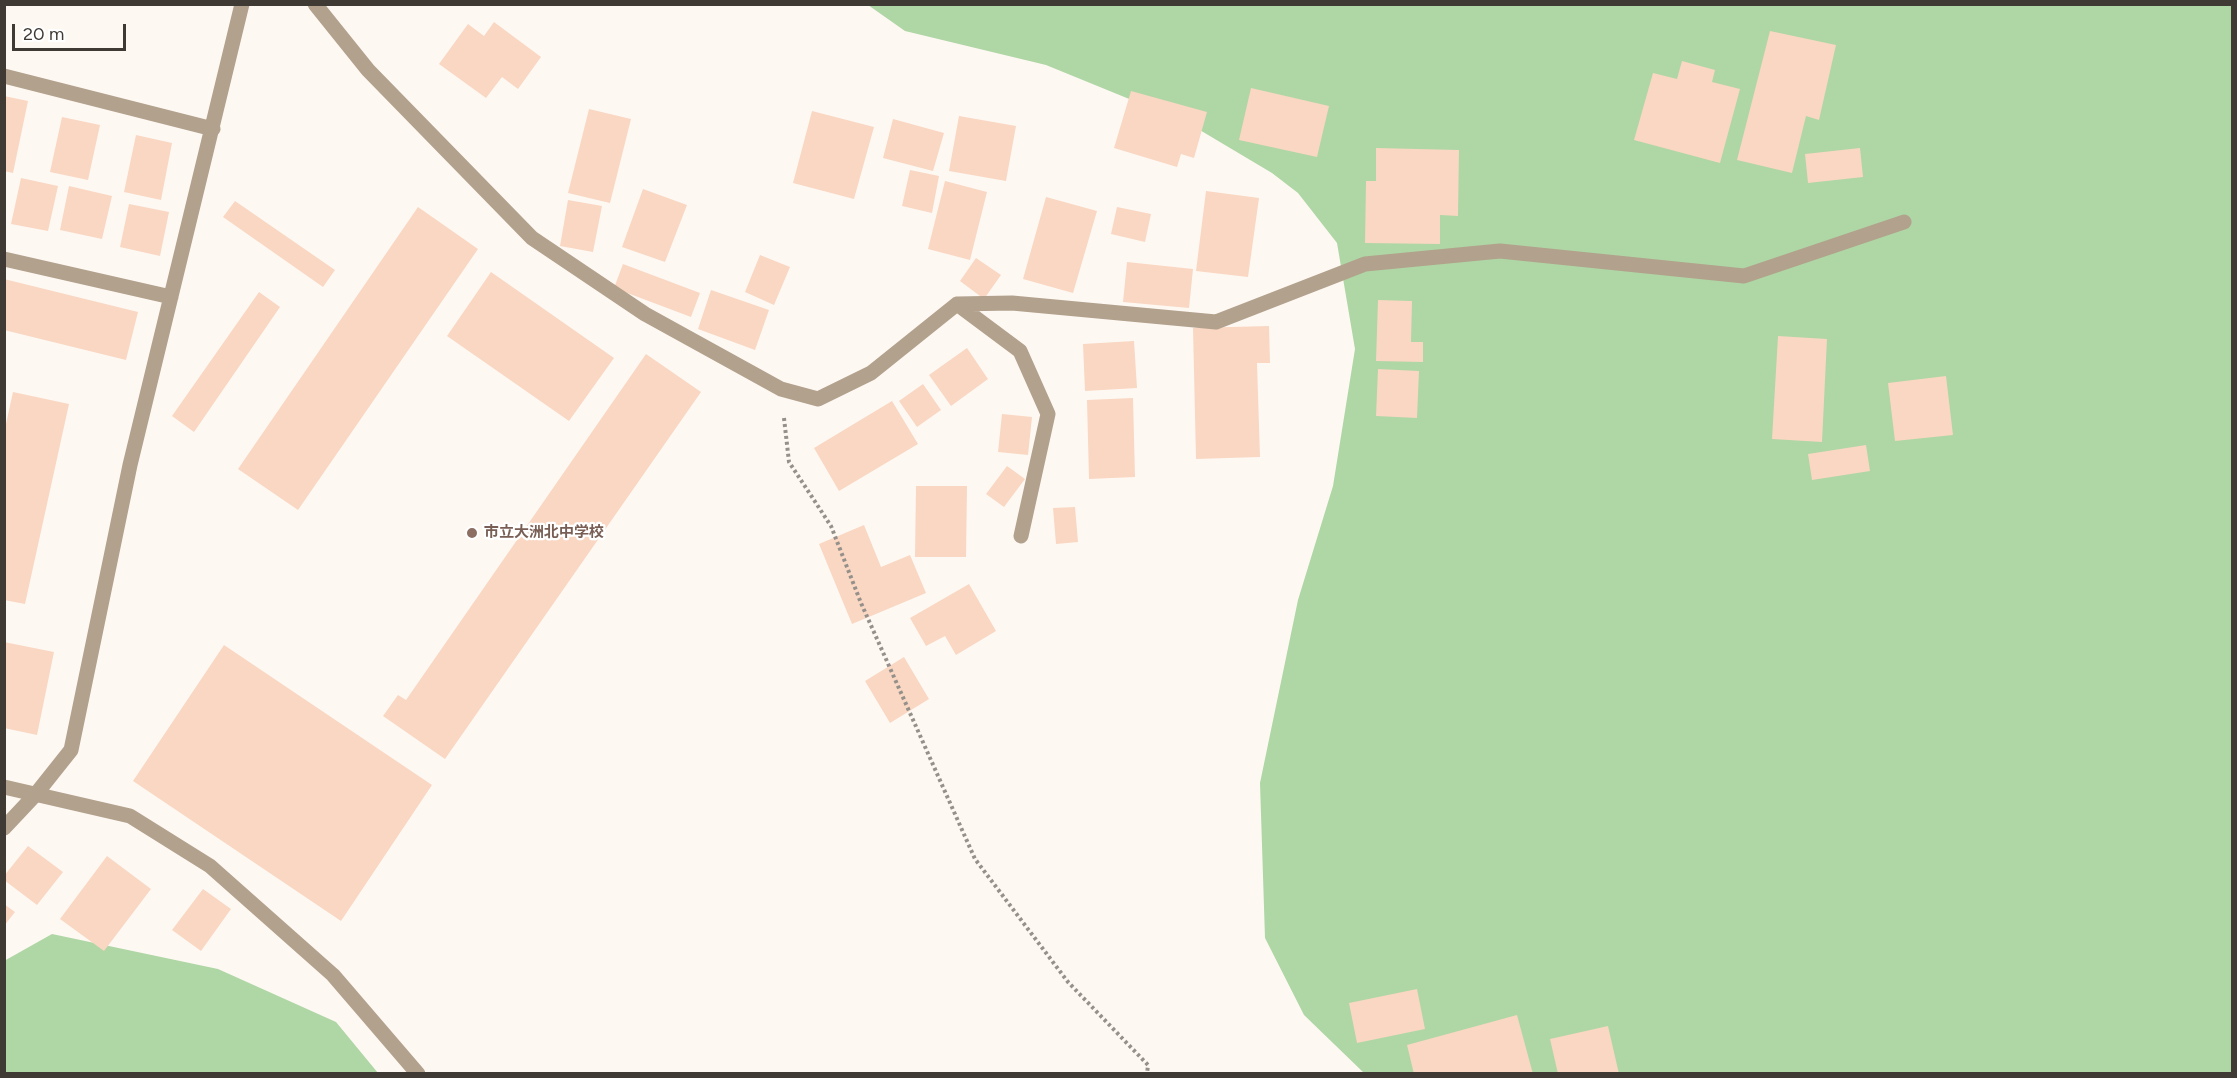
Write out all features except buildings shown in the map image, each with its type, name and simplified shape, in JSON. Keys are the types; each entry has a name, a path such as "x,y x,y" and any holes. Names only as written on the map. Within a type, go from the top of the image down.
{"street":[{"path":"4,828 36,794 71,750 130,465 242,4"},
{"path":"315,4 368,70 532,238 645,314 781,390 818,399 871,373 957,304 1012,303 1216,322 1365,264 1500,251 1744,276 1904,222"},
{"path":"4,76 213,129"},
{"path":"4,259 171,297"},
{"path":"957,304 1020,351 1048,414 1021,536"},
{"path":"4,786 130,816 210,866 333,975 418,1074"}],"path":[{"path":"781,390 789,462 831,526 861,603 975,859 1068,982 1148,1065 1148,1074"}],"green space":[{"path":"868,5 2232,5 2232,1073 1364,1073 1304,1015 1265,938 1260,783 1298,600 1333,486 1355,349 1337,243 1298,193 1272,173 1188,123 1046,65 905,31"},
{"path":"52,934 218,969 336,1022 378,1073 5,1073 4,961"}],"place":[{"name":"市立大洲北中学校","path":"472,533"}]}
